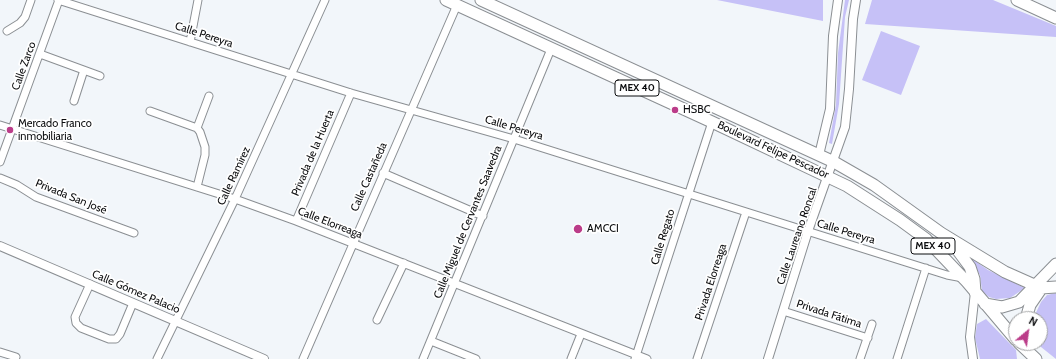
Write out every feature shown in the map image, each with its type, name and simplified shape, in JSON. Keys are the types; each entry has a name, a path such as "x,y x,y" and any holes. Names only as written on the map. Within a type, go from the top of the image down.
{"main road":[{"name":"Boulevard Felipe Pescador","path":"446,0 829,176 913,229 937,250 1008,331"},
{"name":"Boulevard Felipe Pescador","path":"481,0 834,162 874,185 941,232 989,263 1016,278 1038,287"},
{"path":"1017,0 1056,18"},
{"path":"941,232 962,254 970,267 974,279 975,292"},
{"path":"985,304 1002,307 1015,304 1038,287 1056,264"},
{"path":"1028,311 1038,287"},
{"name":"MEX 40","path":"1038,287 1056,287"},
{"path":"1026,351 1036,359"}],"street":[{"path":"7,31 25,17 31,0"},
{"name":"Calle Pereyra","path":"59,0 351,93 514,139 947,275 963,278"},
{"name":"Calle Zarco","path":"0,162 59,0"},
{"path":"190,42 198,0"},
{"name":"Calle Ramírez","path":"157,359 236,199 324,0"},
{"path":"819,155 830,109 833,36 838,0"},
{"name":"Calle Laureano Roncal","path":"768,359 808,231 834,162 846,116 853,19 856,0"},
{"name":"Calle Castañeda","path":"303,359 352,243 457,5"},
{"name":"Calle Miguel de Cervantes Saavedra","path":"423,359 551,49"},
{"path":"40,54 100,76"},
{"path":"74,101 84,70"},
{"name":"Privada de la Huerta","path":"296,221 351,93"},
{"path":"197,128 209,96"},
{"path":"150,111 197,128 203,139 205,155 197,187"},
{"name":"Calle Regato","path":"636,357 712,122"},
{"name":"Calle Elorreaga","path":"0,125 236,199 455,283 636,357 647,359"},
{"path":"383,173 483,216"},
{"name":"Privada San José","path":"0,178 36,197 134,233"},
{"name":"Privada Elorreaga","path":"697,359 746,212"},
{"name":"Calle Gómez Palacio","path":"0,246 264,359"},
{"path":"377,320 404,263"},
{"path":"897,359 926,268"},
{"path":"90,284 75,317 76,323 81,328 109,339 116,339 120,334 133,303"},
{"path":"973,359 970,337 975,292"},
{"name":"Privada Fátima","path":"783,311 868,338"},
{"path":"860,359 872,324"},
{"path":"571,359 581,334"},
{"path":"431,341 476,359"},
{"path":"0,352 16,357"}],"shaded area":[{"path":"717,0 823,0 823,21"},
{"path":"845,0 849,0 845,17 839,104 832,144 829,143 836,105 838,53"},
{"path":"872,0 993,0 1056,26 1056,37 865,24"},
{"path":"881,31 920,46 901,95 862,80"},
{"path":"968,256 988,270 1025,288 1010,298 996,299 989,297 982,291 980,275"},
{"path":"1056,293 1056,359 1046,351 1048,351 1048,311 1037,311 1041,302 1047,295"},
{"path":"986,319 1008,342 1008,351 1016,351 1017,359 980,359 975,338 977,324"}],"place":[{"name":"HSBC","path":"675,110"},
{"name":"Mercado Franco inmobiliaria","path":"10,130"},
{"name":"AMCCI","path":"578,229"}]}
